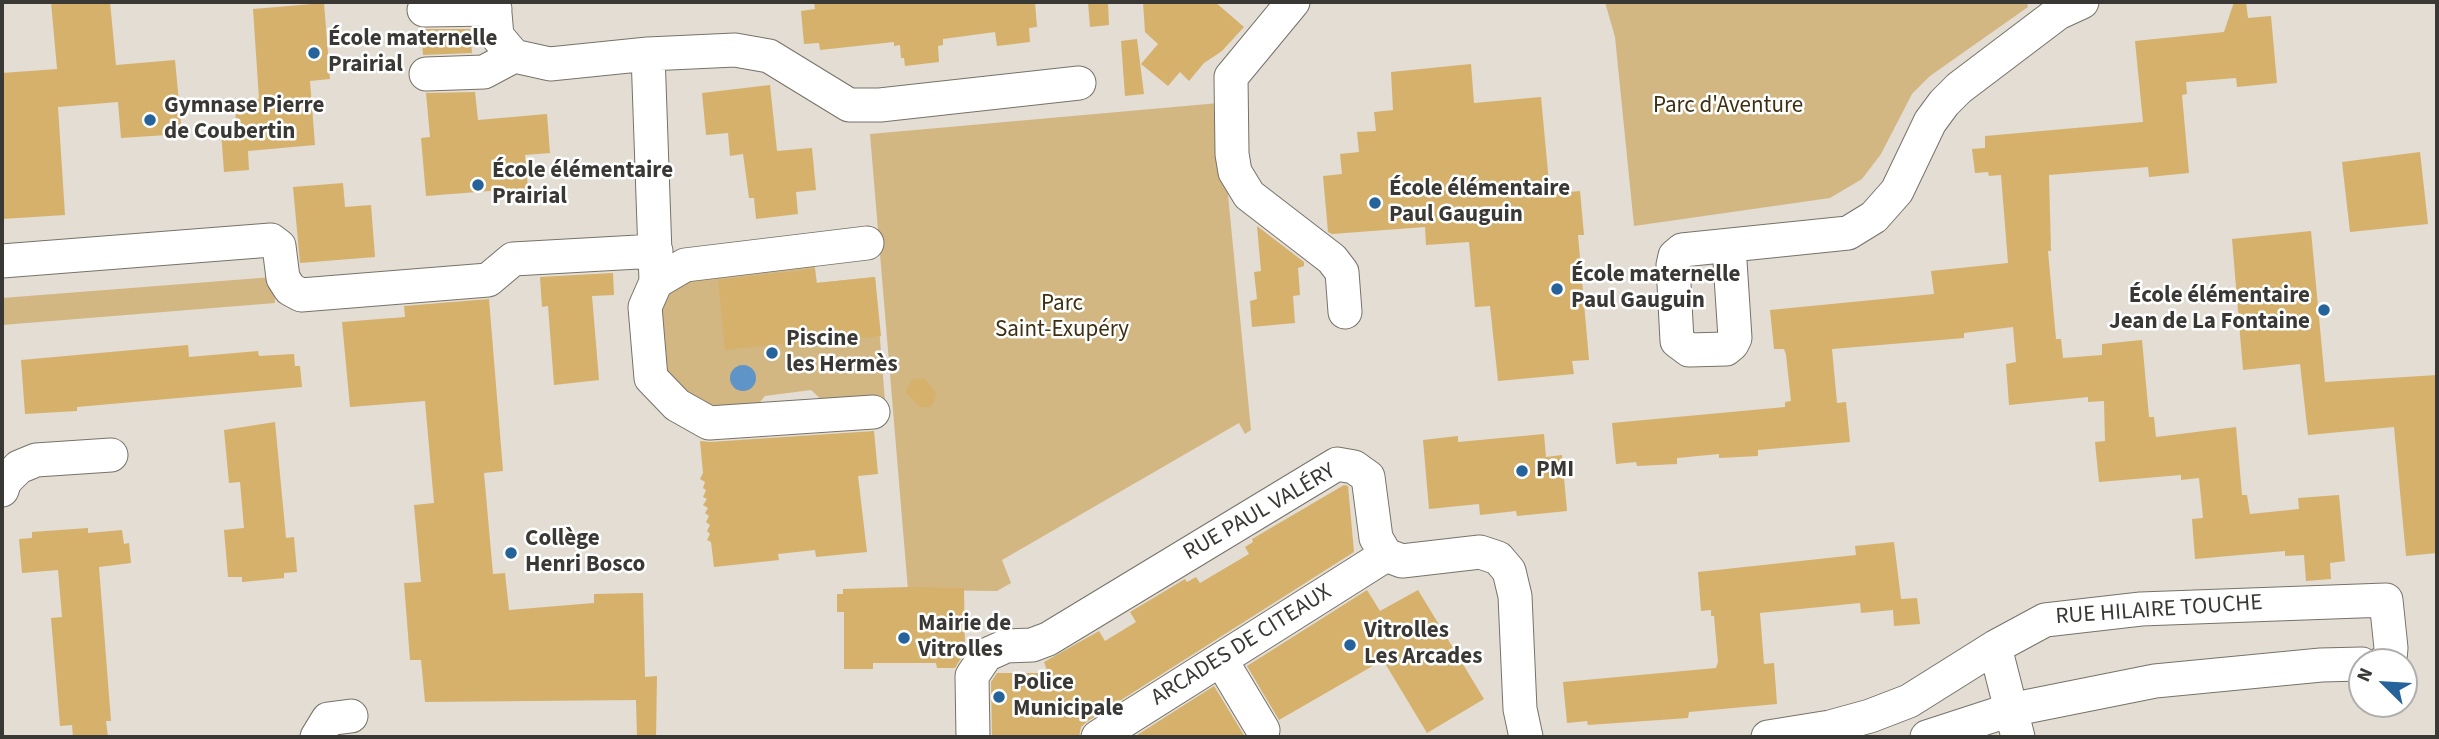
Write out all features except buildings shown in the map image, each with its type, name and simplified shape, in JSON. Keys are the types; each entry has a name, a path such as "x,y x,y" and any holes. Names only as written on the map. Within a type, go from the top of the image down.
{"street":[{"path":"1293,2 1231,77 1231,154 1240,183 1249,195 1332,259 1342,272 1345,312"},
{"path":"424,10 495,5 497,36 514,56 551,64 648,54 735,50 769,56 849,104 880,104 1079,83"},
{"path":"1729,246 1848,233 1874,217 1897,191 1930,122 1944,103 1959,88 2064,6"},
{"path":"648,54 656,267 645,307 651,378 677,405 709,423 873,412"},
{"path":"426,74 484,72 514,56"},
{"path":"2,261 271,240 279,246 283,278 290,289 302,295 488,280 513,259 656,267 867,243"},
{"path":"2,490 5,481 19,467 36,460 111,455"},
{"name":"RUE PAUL VALÉRY","path":"973,737 972,676 986,655 1006,646 1031,645 1048,639 1337,464 1354,467 1368,477 1376,538 1386,555"},
{"path":"1386,555 1402,561 1480,552 1499,558 1509,571 1515,596 1520,709 1526,737"},
{"name":"ARCADES DE CITEAUX","path":"1098,737 1225,666 1386,555"},
{"name":"RUE HILAIRE TOUCHE","path":"1768,737 1830,727 1909,701 1995,647 2045,620 2141,608 2386,600 2391,648"},
{"path":"1995,647 2014,724"},
{"path":"1927,737 2014,724 2155,681 2348,664"},
{"path":"1225,666 1264,730"},
{"path":"317,737 328,719 351,716"}],"green space":[{"name":"Parc d'Aventure","path":"1605,2 2027,2 2028,7 1930,76 1912,94 1881,154 1862,179 1830,198 1634,226 1615,37"},
{"name":"Parc Saint-Exupéry","path":"1219,103 1251,430 1245,434 1239,423 1002,560 1011,583 997,591 908,590 870,134"},
{"name":"Piscine les Hermès","path":"814,262 817,283 875,277 885,401 827,405 811,390 765,396 755,408 696,406 663,370 657,307 668,287 685,279"},
{"path":"273,277 275,303 2,325 2,298"}],"water":[{"path":"743,365 752,369 756,378 752,387 743,391 734,387 730,378 734,369"}],"place":[{"name":"École maternelle Prairial","path":"314,53"},
{"name":"Gymnase Pierre de Coubertin","path":"150,120"},
{"name":"École élémentaire Prairial","path":"478,185"},
{"name":"École élémentaire Paul Gauguin","path":"1375,203"},
{"name":"École maternelle Paul Gauguin","path":"1557,289"},
{"name":"École élémentaire Jean de La Fontaine","path":"2324,310"},
{"name":"Piscine les Hermès","path":"772,353"},
{"name":"PMI","path":"1522,471"},
{"name":"Collège Henri Bosco","path":"511,553"},
{"name":"Mairie de Vitrolles","path":"904,638"},
{"name":"Vitrolles Les Arcades","path":"1350,645"},
{"name":"Police Municipale","path":"999,697"}]}
